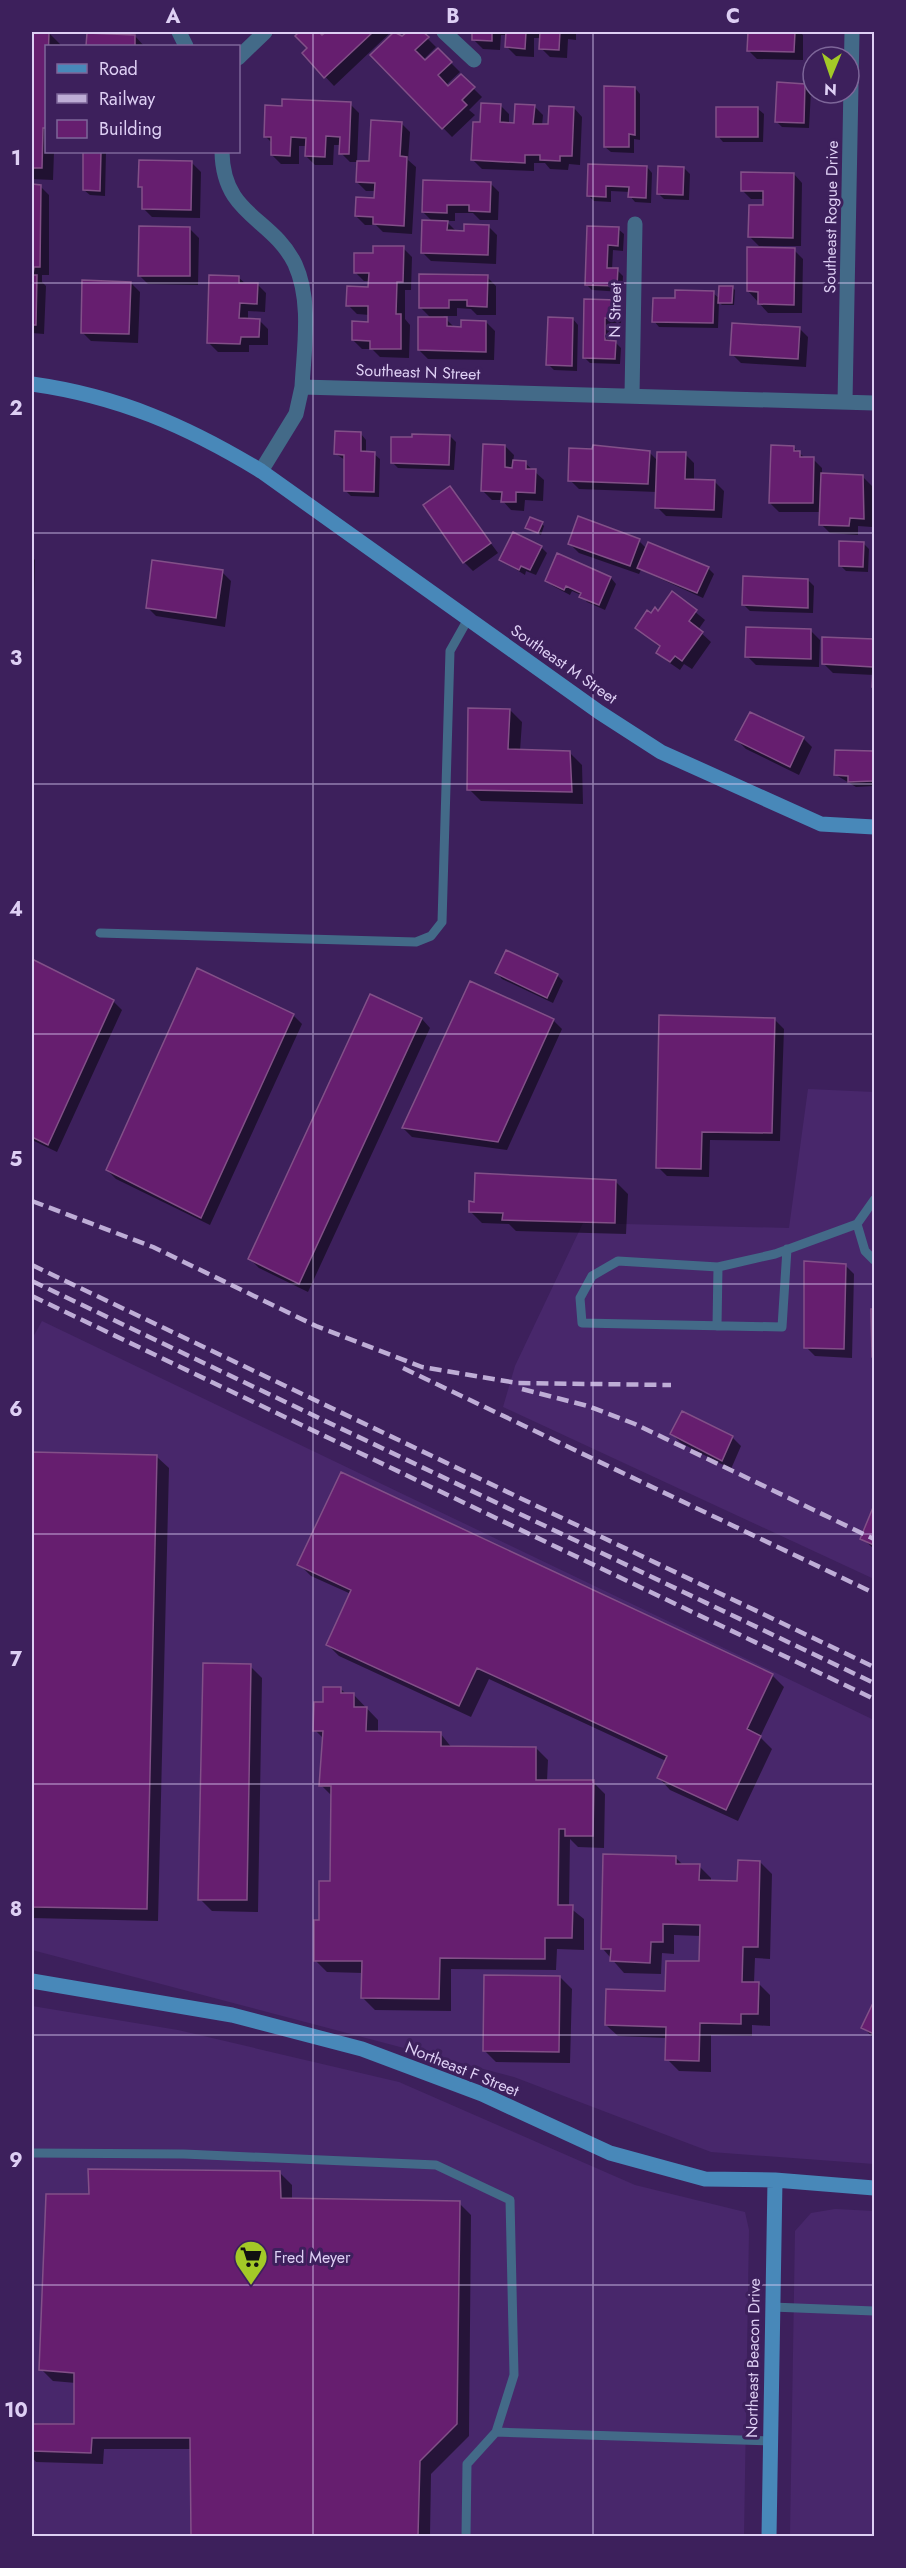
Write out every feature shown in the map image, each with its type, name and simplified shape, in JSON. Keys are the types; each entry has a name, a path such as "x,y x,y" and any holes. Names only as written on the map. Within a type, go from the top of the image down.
{"street":[{"path":"240,56 265,32"},
{"path":"444,32 474,60"},
{"name":"Southeast Rogue Drive","path":"845,402 852,32"},
{"path":"32,384 67,389 142,409 207,438 261,471 296,414 303,387 305,309 301,283 294,263 281,244 249,216 233,195 224,175 222,153"},
{"name":"N Street","path":"632,396 635,224"},
{"name":"Southeast N Street","path":"303,387 874,403"},
{"name":"Southeast M Street","path":"261,471 599,712 661,752 821,824 874,827"},
{"name":"Northeast F Street","path":"32,1981 232,2014 340,2043 482,2094 610,2153 705,2179 775,2180 874,2188"},
{"name":"Northeast Beacon Drive","path":"769,2536 775,2180"}],"lane":[{"path":"100,933 416,942 431,936 442,922 450,651 468,619"},
{"path":"787,1250 782,1327 582,1323 580,1298 592,1276 618,1261 718,1267 787,1250 857,1224 874,1200"},
{"path":"857,1224 866,1251 874,1260"},
{"path":"717,1326 718,1267"},
{"path":"32,2153 184,2154 436,2165 510,2200 514,2375 496,2432 467,2464 466,2536"},
{"path":"772,2307 874,2311"},
{"path":"496,2432 769,2441"}],"shaded area":[{"path":"808,1089 874,1092 874,1579 503,1407 515,1366 583,1223 789,1228"},
{"path":"42,1321 874,1720 874,2164 711,2152 514,2077 32,1950 32,1339"},
{"path":"32,2006 178,2030 399,2082 635,2185 745,2212 749,2230 744,2536 32,2536"},
{"path":"835,2209 874,2211 874,2536 790,2536 795,2231 811,2213"}],"building":[{"path":"32,32 49,32 49,45 45,45 45,128 43,128 42,168 32,168"},
{"path":"299,32 319,32 322,35 326,32 373,32 324,78 302,53 307,48 295,36"},
{"path":"394,32 402,36 407,32 423,32 429,37 415,50 425,60 438,48 452,62 438,75 448,86 461,74 475,87 462,100 467,105 442,129 370,55"},
{"path":"472,32 492,32 492,41 472,40"},
{"path":"506,32 526,32 525,49 505,47"},
{"path":"540,32 560,32 559,50 539,49"},
{"path":"748,32 795,32 794,52 747,51"},
{"path":"87,33 135,35 135,45 86,45"},
{"path":"777,82 801,84 801,105 804,105 804,123 775,122"},
{"path":"604,86 635,87 635,135 629,134 629,147 604,147"},
{"path":"282,99 351,102 349,154 339,154 340,137 326,136 325,157 305,156 306,138 291,137 290,156 271,155 271,137 264,137 265,105 282,106"},
{"path":"481,103 501,104 500,122 514,123 515,104 535,105 533,124 548,124 549,106 574,107 572,156 560,156 560,161 540,160 540,155 525,155 525,163 471,160 473,122 480,122"},
{"path":"716,107 758,107 758,137 716,137"},
{"path":"371,120 402,122 400,156 407,157 404,226 373,224 373,217 355,216 356,197 374,198 375,183 356,182 357,161 369,161"},
{"path":"83,153 101,153 100,191 83,190"},
{"path":"139,160 192,161 191,210 142,209 142,187 138,187"},
{"path":"588,164 647,166 646,198 628,197 629,187 606,186 606,197 587,196"},
{"path":"658,166 684,167 683,195 657,194"},
{"path":"741,172 794,173 793,238 748,237 749,205 763,205 763,191 741,191"},
{"path":"423,180 491,182 490,212 469,211 469,205 447,205 447,213 422,212"},
{"path":"32,184 41,185 40,267 34,267 33,275 37,275 36,325 32,325"},
{"path":"422,220 448,221 447,230 464,231 464,224 489,225 488,255 421,253"},
{"path":"139,226 190,227 190,276 138,276"},
{"path":"587,226 619,227 618,246 608,245 607,268 618,268 617,286 585,285"},
{"path":"373,246 404,246 403,282 397,282 396,314 401,314 401,349 370,349 370,341 352,340 352,321 368,322 368,306 346,306 347,286 368,287 369,273 354,273 354,253 373,253"},
{"path":"747,247 795,248 794,305 758,304 758,292 747,291"},
{"path":"419,274 488,275 487,307 467,306 467,300 449,300 449,308 419,308"},
{"path":"209,275 239,276 239,283 258,283 257,304 240,303 239,318 260,319 259,337 241,337 240,344 207,343"},
{"path":"82,280 131,282 129,334 81,333"},
{"path":"719,286 733,286 732,303 718,303"},
{"path":"675,290 714,291 713,323 652,322 653,298 675,298"},
{"path":"584,299 617,300 616,318 605,318 605,340 616,341 615,359 583,358"},
{"path":"418,317 447,317 447,326 461,327 461,320 486,321 486,352 418,350"},
{"path":"548,317 573,318 572,366 546,365"},
{"path":"732,323 800,327 798,359 730,355"},
{"path":"335,431 361,432 361,451 375,452 374,492 344,491 344,455 334,454"},
{"path":"412,434 450,435 449,465 391,463 391,437 412,437"},
{"path":"483,444 505,445 505,467 512,468 513,460 526,461 526,469 536,469 535,493 516,492 516,502 501,502 502,492 481,491"},
{"path":"593,445 650,451 648,484 568,481 569,448 592,449"},
{"path":"771,445 794,446 794,451 800,451 800,457 814,457 813,503 769,503"},
{"path":"657,452 686,452 685,479 715,480 714,510 655,508"},
{"path":"821,473 863,475 864,519 850,518 849,526 819,525"},
{"path":"450,486 491,543 463,563 423,505"},
{"path":"578,516 640,539 630,566 568,544"},
{"path":"530,517 543,522 538,533 525,528"},
{"path":"513,532 542,546 530,570 521,566 519,570 499,560"},
{"path":"839,541 864,542 863,567 839,566"},
{"path":"648,542 709,567 697,593 637,568"},
{"path":"557,553 611,577 599,605 579,597 581,593 566,586 564,590 545,581"},
{"path":"152,560 223,570 216,618 146,608"},
{"path":"743,576 808,579 808,608 742,605"},
{"path":"672,591 697,610 689,621 703,632 682,661 675,656 670,662 656,653 660,646 635,628 647,610 651,613 655,607 658,611"},
{"path":"746,627 811,629 811,659 745,657"},
{"path":"822,637 874,639 874,687 872,687 873,667 822,664"},
{"path":"468,708 510,709 508,749 570,751 572,792 467,790"},
{"path":"750,712 804,737 790,767 735,740"},
{"path":"835,750 873,751 873,781 848,782 848,776 834,775"},
{"path":"506,950 558,974 547,998 495,973"},
{"path":"32,959 114,1000 48,1145 32,1137"},
{"path":"197,968 294,1014 201,1218 106,1170"},
{"path":"470,981 554,1019 498,1142 402,1128"},
{"path":"370,994 422,1018 299,1284 248,1259"},
{"path":"659,1015 775,1018 772,1133 702,1132 701,1169 656,1168"},
{"path":"475,1173 616,1180 615,1223 502,1220 503,1213 469,1212 469,1201 474,1202"},
{"path":"804,1261 846,1264 844,1349 804,1348"},
{"path":"871,1309 874,1309 874,1358 872,1357"},
{"path":"682,1411 733,1436 722,1461 670,1434"},
{"path":"32,1452 157,1455 147,1909 32,1907"},
{"path":"341,1472 773,1674 747,1729 761,1736 726,1810 657,1778 667,1756 477,1668 459,1706 326,1645 351,1590 297,1565"},
{"path":"874,1505 874,1545 860,1539"},
{"path":"203,1663 251,1664 247,1900 198,1900"},
{"path":"323,1687 341,1687 341,1693 354,1693 354,1707 367,1707 366,1731 441,1732 441,1746 536,1747 536,1780 594,1780 593,1836 565,1836 565,1829 559,1829 558,1905 573,1905 572,1938 545,1938 545,1959 440,1958 439,1999 361,1998 362,1961 314,1961 314,1920 319,1920 319,1881 330,1881 331,1786 319,1786 323,1731 313,1731 314,1702 323,1702"},
{"path":"603,1854 676,1856 676,1864 700,1864 699,1880 737,1881 738,1860 760,1861 758,1947 743,1947 742,1982 759,1982 758,2014 741,2014 741,2024 700,2023 699,2061 665,2060 666,2027 605,2025 606,1989 665,1991 666,1961 699,1961 700,1925 663,1924 663,1942 651,1942 650,1963 610,1961 611,1949 601,1949"},
{"path":"484,1975 560,1976 559,2052 483,2051"},
{"path":"872,2005 874,2007 874,2034 861,2028"},
{"name":"Fred Meyer","path":"88,2169 280,2171 281,2198 460,2201 457,2424 420,2461 418,2536 191,2536 190,2438 92,2438 91,2453 32,2451 32,2424 74,2424 74,2373 39,2370 46,2194 89,2194"}],"railway":[{"path":"32,1201 153,1247 316,1326 422,1367 517,1383 671,1385"},
{"path":"32,1265 874,1667"},
{"path":"32,1281 874,1683"},
{"path":"32,1296 874,1699"},
{"path":"403,1368 874,1593"},
{"path":"522,1389 588,1406 635,1424 874,1539"}],"place":[{"name":"Fred Meyer","path":"251,2286"}]}
